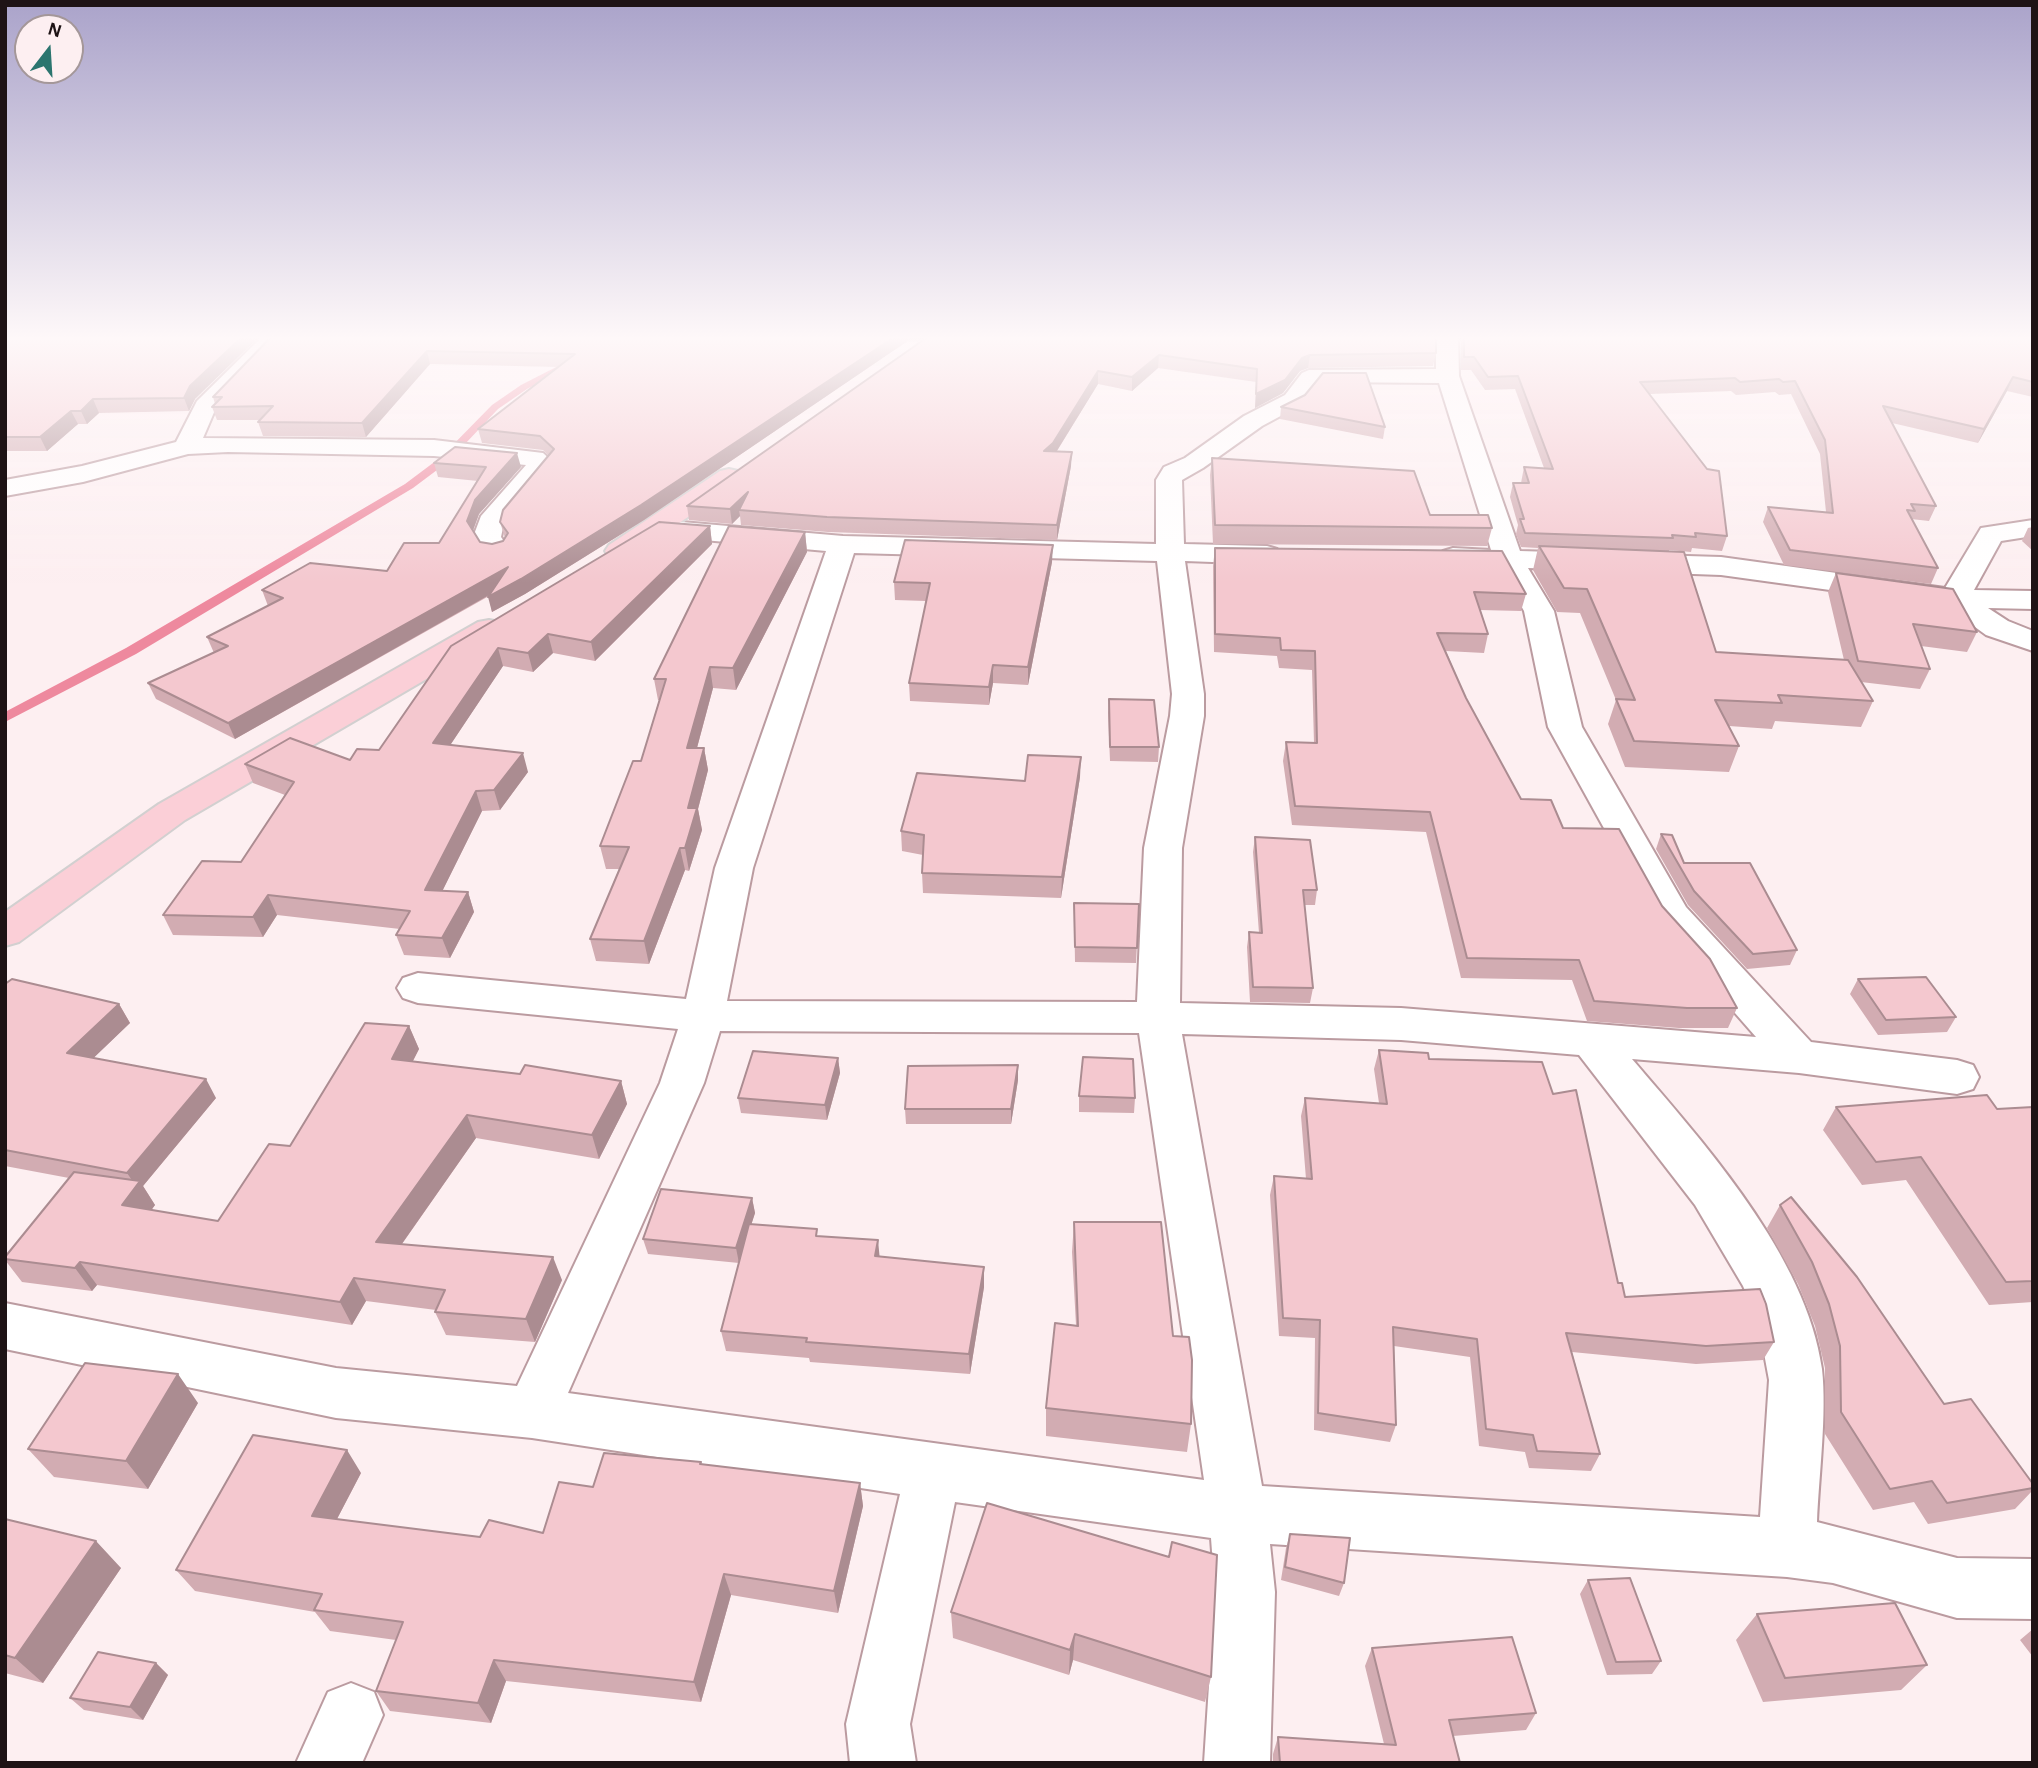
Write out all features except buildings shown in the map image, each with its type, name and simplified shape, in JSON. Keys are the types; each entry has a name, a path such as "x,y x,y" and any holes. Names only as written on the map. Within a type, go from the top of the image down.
{"main road":[{"path":"596,565 757,458"},
{"path":"5,932 173,812 513,615"}],"street":[{"path":"187,447 198,419"},
{"path":"1237,1763 1245,1592 1238,1513 1158,1018 1163,848 1188,694 1170,554 1169,480 1173,473 1194,463 1259,419"},
{"path":"1462,419 1508,558 1539,611 1564,727 1671,915 1799,1056"},
{"path":"5,488 83,474 187,447 228,444 434,448 524,456 541,463 491,522 487,537 495,548"},
{"path":"655,528 843,544 1291,555"},
{"path":"1954,598 1991,534 2033,528"},
{"path":"532,1413 682,1083 704,1016 734,868 843,544"},
{"path":"1427,557 1721,566 1954,598 2033,600"},
{"path":"1954,598 1997,628 2033,642"},
{"path":"418,988 704,1016 1158,1018 1401,1024 1799,1056 1956,1077"},
{"path":"1590,1038 1695,1169 1772,1289 1788,1332 1794,1363 1795,1405 1787,1548"},
{"path":"5,1326 336,1394 532,1413 933,1472 1238,1513 1787,1548 1833,1554 1957,1588 2033,1589"},
{"path":"883,1763 878,1724 933,1472"}],"waterway":[{"path":"5,718 131,651 409,486 445,459 484,419"}]}
